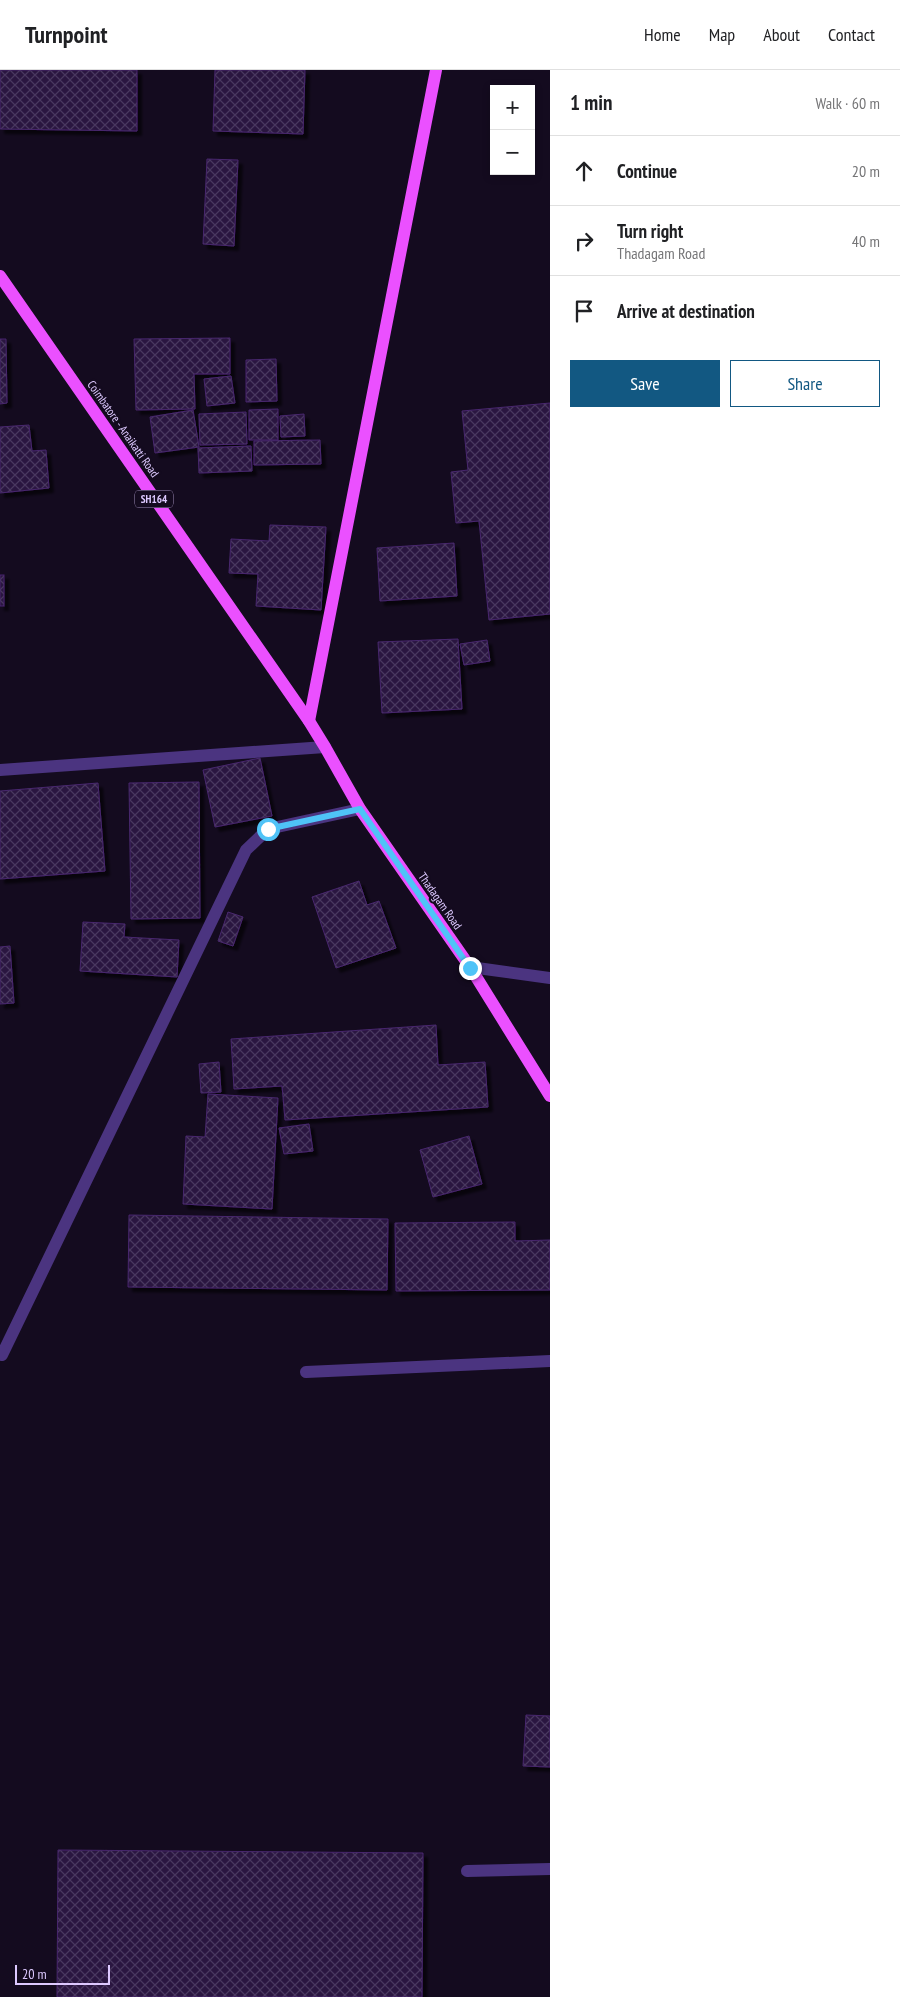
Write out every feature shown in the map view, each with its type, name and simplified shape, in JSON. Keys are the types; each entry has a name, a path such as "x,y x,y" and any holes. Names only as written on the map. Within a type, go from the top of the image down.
{"main road":[{"path":"309,721 436,70"},
{"name":"Coimbatore - Anaikatti Road","path":"0,276 309,721"},
{"name":"Thadagam Road","path":"309,721 360,809 470,968 550,1096"}],"street":[{"path":"0,770 325,746"},
{"path":"2,1355 246,850 268,829 360,809"},
{"path":"470,968 550,978"},
{"path":"306,1372 550,1361"},
{"path":"467,1871 550,1869"}],"building":[{"path":"0,70 137,70 137,131 0,129"},
{"path":"215,70 305,70 303,134 213,131"},
{"path":"207,159 238,160 234,246 203,244"},
{"path":"230,338 230,374 194,374 195,409 136,410 134,339"},
{"path":"0,339 6,339 7,403 0,404"},
{"path":"276,359 277,401 246,402 246,360"},
{"path":"231,376 235,403 207,406 204,379"},
{"path":"550,403 550,614 489,620 479,521 456,523 451,472 468,470 462,411"},
{"path":"278,409 278,440 249,440 249,410"},
{"path":"193,410 199,447 155,453 150,417"},
{"path":"246,412 247,444 200,445 199,414"},
{"path":"304,414 305,436 281,437 280,416"},
{"path":"29,425 32,451 46,450 49,488 0,493 0,427"},
{"path":"320,440 321,464 254,465 254,441"},
{"path":"251,446 252,471 199,473 198,448"},
{"path":"270,525 326,527 321,610 256,606 258,574 229,573 231,539 269,541"},
{"path":"454,543 457,596 380,601 377,548"},
{"path":"0,575 4,575 4,606 0,606"},
{"path":"458,639 462,709 382,713 378,642"},
{"path":"487,640 490,661 464,665 460,644"},
{"path":"260,758 272,816 215,827 203,770"},
{"path":"199,782 200,918 131,919 129,783"},
{"path":"98,783 105,871 0,879 0,791"},
{"path":"359,881 367,905 379,901 396,948 336,968 312,897"},
{"path":"228,912 243,917 233,946 218,941"},
{"path":"83,922 125,924 124,937 179,940 177,977 80,971"},
{"path":"10,946 14,1003 0,1004 0,947"},
{"path":"436,1025 438,1065 485,1062 488,1107 285,1120 282,1086 234,1089 231,1039"},
{"path":"219,1062 221,1092 201,1093 199,1064"},
{"path":"208,1094 278,1098 272,1209 183,1204 186,1136 205,1137"},
{"path":"309,1124 313,1151 284,1154 279,1128"},
{"path":"469,1136 482,1184 433,1197 420,1150"},
{"path":"129,1215 388,1219 387,1290 128,1287"},
{"path":"515,1222 515,1241 550,1240 550,1290 396,1291 395,1223"},
{"path":"526,1715 550,1716 550,1767 523,1766"},
{"path":"58,1850 423,1853 422,1997 57,1997"}],"route":[{"path":"268,829 360,809 470,968"}]}
